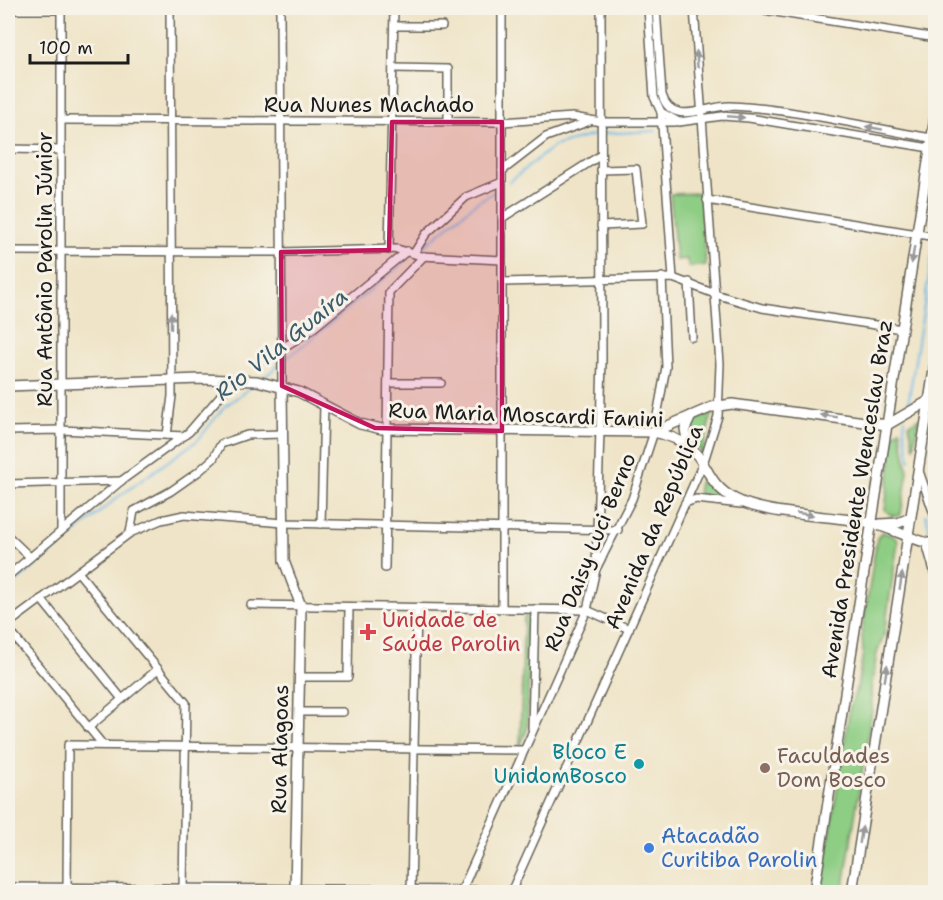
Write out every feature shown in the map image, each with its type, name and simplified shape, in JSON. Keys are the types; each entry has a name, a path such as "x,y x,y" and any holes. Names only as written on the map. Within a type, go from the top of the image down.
{"main road":[{"name":"Avenida Presidente Wenceslau Braz","path":"814,892 902,329 920,235 936,111"},
{"path":"852,892 936,357"},
{"name":"Rua Maria Moscardi Fanini","path":"8,386 61,385 100,388 172,383 266,382 282,386 360,424 387,430 654,432 688,444 704,461 720,489 748,505"},
{"path":"282,386 285,568 301,606"},
{"path":"654,432 719,405 754,405 887,424 931,400"},
{"path":"688,444 685,429 692,416"},
{"path":"748,505 872,524 898,523 910,518"},
{"path":"872,524 931,544"},
{"name":"Rua Alagoas","path":"296,891 301,606"}],"street":[{"path":"167,435 172,383 170,8"},
{"path":"280,8 282,386"},
{"path":"389,250 394,8"},
{"path":"502,8 502,609"},
{"path":"596,569 601,432 601,8"},
{"path":"648,8 654,97 661,112 662,122 673,278"},
{"path":"656,8 662,90 668,107 679,114 721,105 753,108 933,139"},
{"name":"Avenida da República","path":"511,892 704,461 713,436 719,405 715,294 694,8"},
{"path":"751,8 936,39"},
{"path":"8,10 62,9"},
{"name":"Rua Antônio Parolin Júnior","path":"61,531 62,9"},
{"path":"394,26 442,26"},
{"path":"393,68 448,69 448,122"},
{"path":"661,112 675,122"},
{"name":"Rua Nunes Machado","path":"62,120 502,122 573,117 592,120 601,129 722,116 748,118 930,148"},
{"path":"502,171 549,135 592,120"},
{"path":"8,149 61,150"},
{"path":"502,218 601,155"},
{"path":"601,170 636,169 642,224 601,226"},
{"path":"281,349 311,330 410,252 466,197 502,182"},
{"path":"707,200 936,237"},
{"path":"8,251 389,250 424,256 502,260"},
{"path":"385,568 389,292 424,256"},
{"name":"Rua Daisy Luci Berno","path":"462,891 586,610 596,569 618,530 638,485 654,432 666,367 662,277"},
{"path":"502,282 673,278 762,308 902,329"},
{"path":"689,282 692,337"},
{"path":"8,576 121,481 184,436 228,381"},
{"path":"388,383 441,383"},
{"path":"321,524 324,405"},
{"path":"8,431 61,430 184,436"},
{"path":"130,533 134,511 171,491 198,472 213,459 221,444 247,435 283,434"},
{"path":"918,469 936,520"},
{"path":"8,483 61,484 121,481"},
{"path":"693,485 696,499"},
{"path":"685,503 696,499 748,505"},
{"path":"8,624 130,533 161,520 184,515 283,523 618,530"},
{"path":"8,536 30,557"},
{"path":"931,544 936,578"},
{"path":"78,572 186,704 183,890"},
{"path":"41,599 122,699"},
{"path":"251,605 586,610 629,629"},
{"path":"300,677 348,677 349,607"},
{"path":"411,891 417,608"},
{"path":"532,733 535,609"},
{"path":"8,630 103,745"},
{"path":"88,728 158,669"},
{"path":"299,712 343,712"},
{"path":"67,890 68,745 524,750"},
{"path":"8,878 9,887 67,890 484,892"},
{"path":"515,884 518,892"}],"highlighted area":[{"path":"392,122 502,122 502,431 375,428 282,386 281,252 389,250"}],"green space":[{"path":"700,193 706,265 688,267 687,259 676,260 670,194"},
{"path":"712,412 702,454 688,433 691,423"},
{"path":"919,418 914,448 909,424"},
{"path":"900,429 908,471 901,514 892,516 885,510 894,434"},
{"path":"704,471 712,488 726,501 699,495 698,486"},
{"path":"882,532 896,537 898,542 884,635 877,653 871,690 872,710 843,892 821,892 850,707 857,688 863,654 862,633 877,538"},
{"path":"524,617 530,617 527,730 520,746"}],"waterway":[{"name":"Rio Vila Guaíra","path":"509,182 554,146 597,134 656,131"},
{"name":"Rio Vila Guaíra","path":"423,247 477,202 495,192"},
{"path":"907,410 935,238"},
{"name":"Rio Vila Guaíra","path":"263,378 408,259"},
{"name":"Rio Vila Guaíra","path":"8,589 118,497 198,440 224,407 254,385"},
{"path":"905,419 904,428 910,460"},
{"path":"926,515 932,539"}],"place":[{"name":"Unidade de Saúde Parolin","path":"368,632"},
{"name":"Bloco E UnidomBosco","path":"639,764"},
{"name":"Faculdades Dom Bosco","path":"765,768"},
{"name":"Atacadão Curitiba Parolin","path":"649,848"}]}
